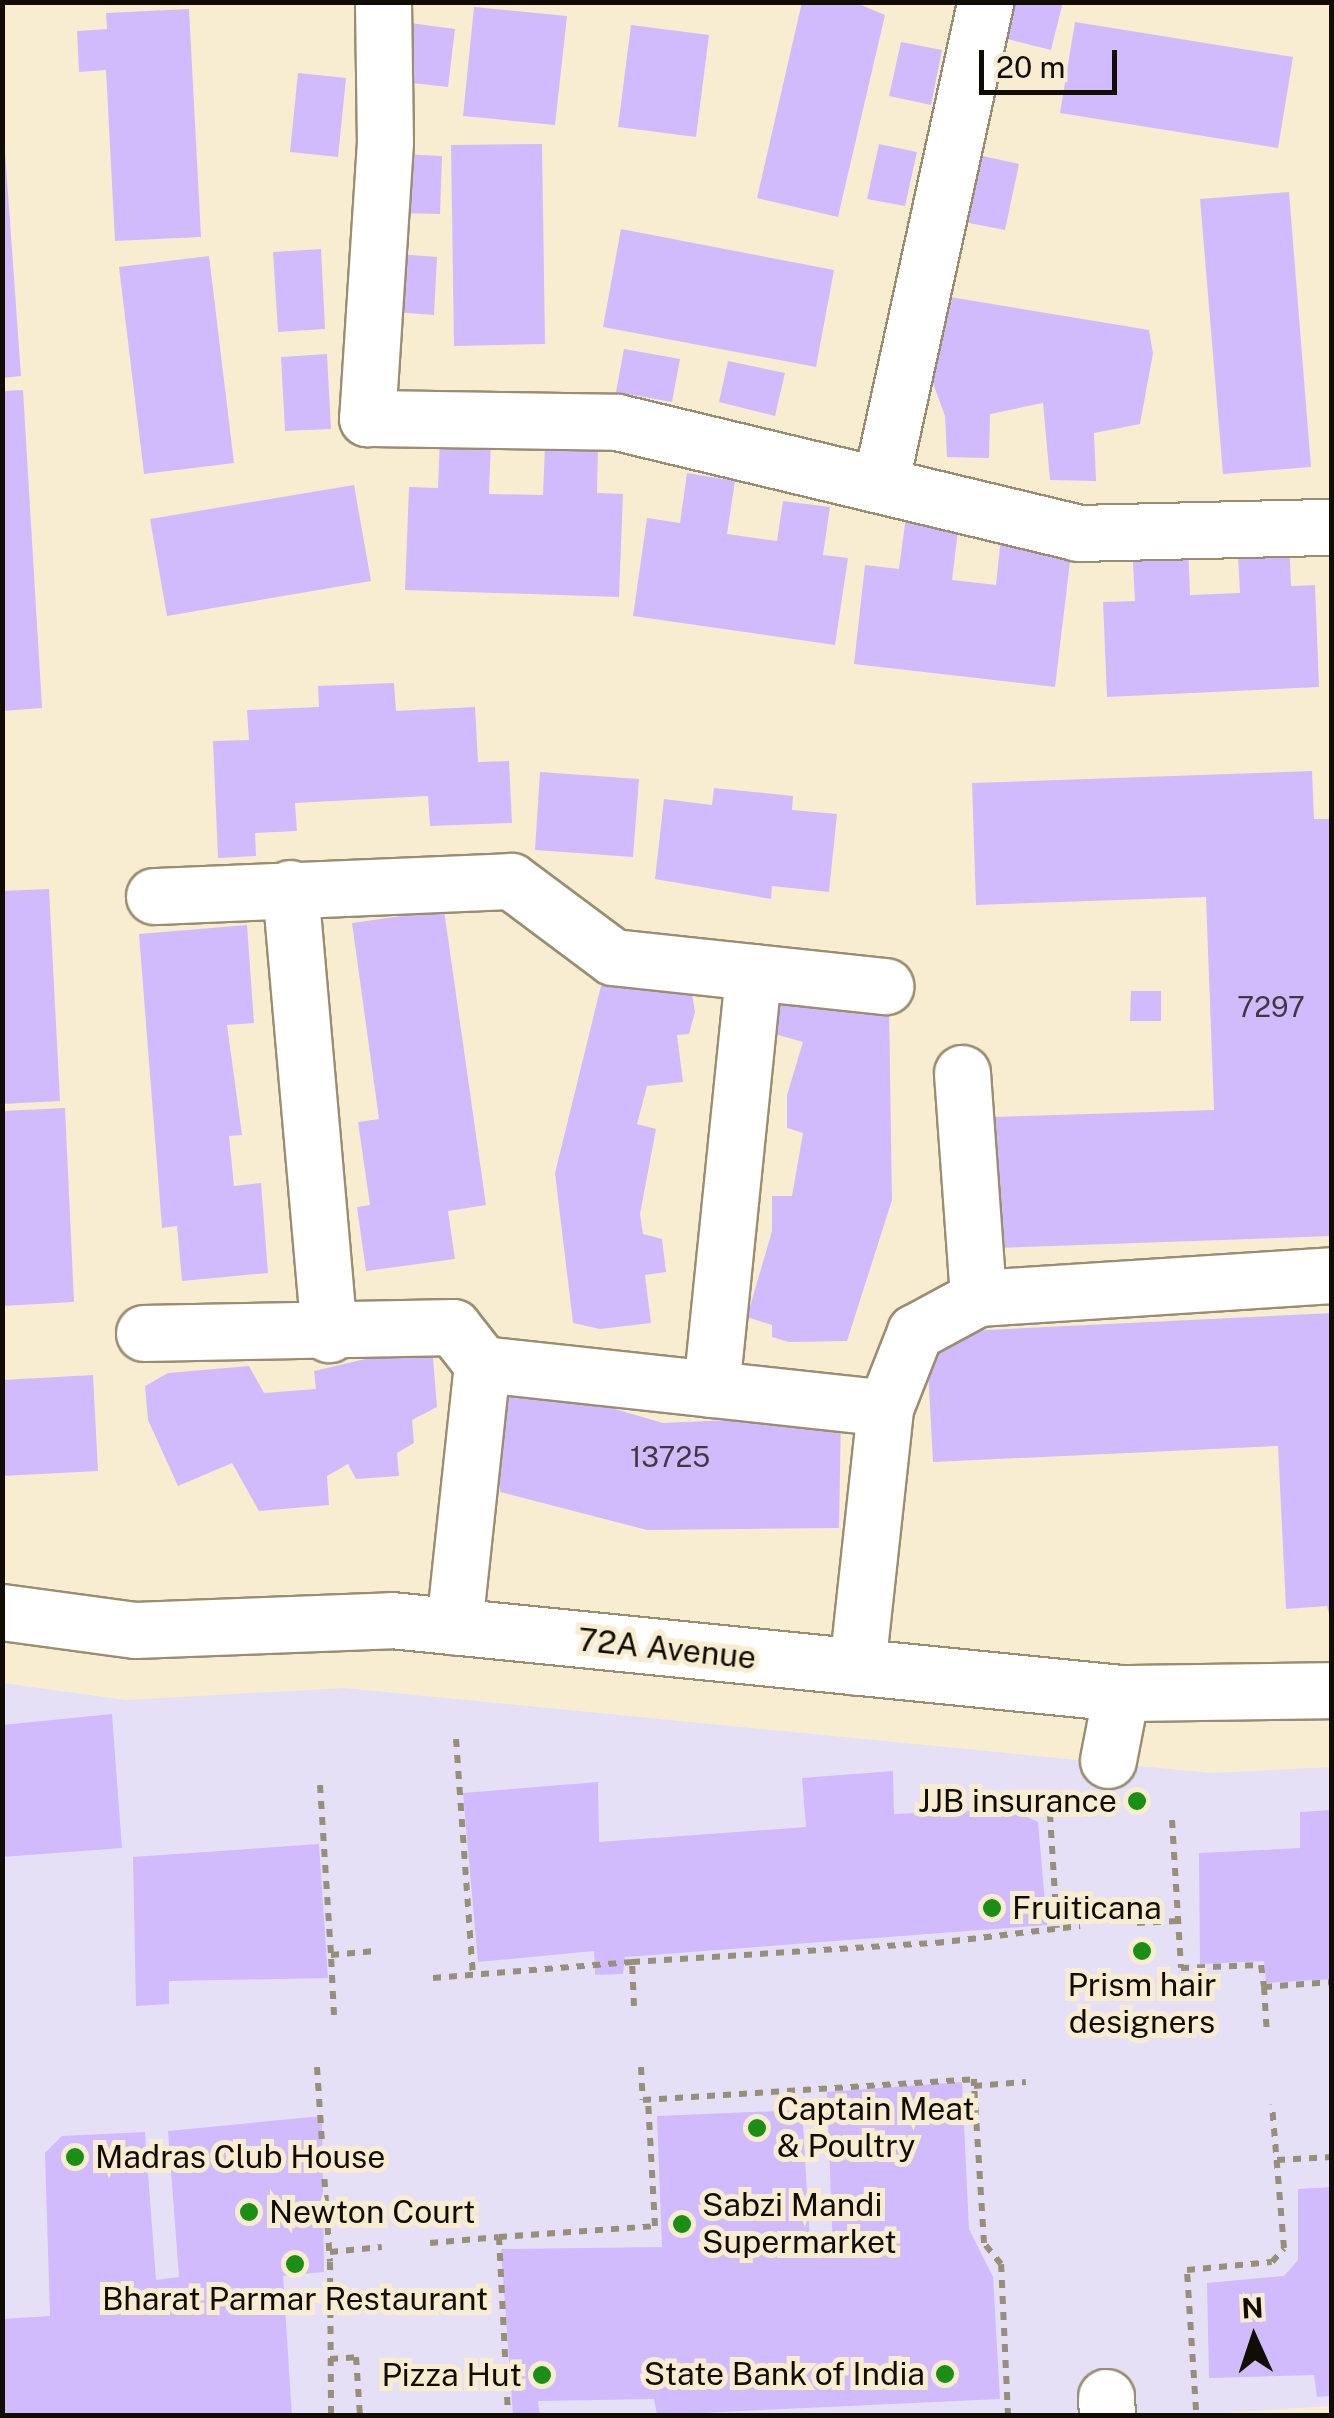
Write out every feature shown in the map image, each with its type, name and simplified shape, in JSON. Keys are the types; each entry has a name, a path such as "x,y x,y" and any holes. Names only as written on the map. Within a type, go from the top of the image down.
{"street":[{"path":"383,2 386,142 367,418 617,422 1078,533 1332,527"},
{"path":"880,485 986,2"},
{"path":"154,896 510,882 612,957 885,986"},
{"path":"290,888 328,1334"},
{"path":"711,1389 753,972"},
{"path":"962,1073 978,1298"},
{"path":"858,1667 885,1408 915,1332 978,1298 1332,1275"},
{"path":"144,1333 328,1334 452,1327 482,1364 885,1408"},
{"path":"454,1627 482,1364"},
{"name":"72A Avenue","path":"2,1612 135,1630 390,1620 1120,1693 1332,1690"},
{"path":"1108,1760 1120,1693"}],"path":[{"path":"456,1739 473,1975"},
{"path":"320,1785 334,2015"},
{"path":"1027,1796 1050,1814 1056,1928"},
{"path":"1172,1820 1181,1968 1261,1965 1267,2035"},
{"path":"1137,1923 1178,1921"},
{"path":"432,1978 1080,1926"},
{"path":"331,1955 375,1950"},
{"path":"632,1962 634,2006"},
{"path":"1264,1987 1332,1982"},
{"path":"317,2067 330,2252 331,2416"},
{"path":"641,2068 643,2100 974,2079 984,2243 1001,2264 1008,2416"},
{"path":"974,2086 1026,2082"},
{"path":"430,2243 655,2226 648,2100"},
{"path":"1196,2410 1187,2270 1272,2262 1284,2248 1272,2104"},
{"path":"1277,2160 1332,2157"},
{"path":"499,2238 508,2416"},
{"path":"330,2252 382,2248"},
{"path":"330,2359 356,2357 360,2416"}],"shaded area":[{"path":"3,1683 126,1700 344,1688 1211,1773 1331,1767 1331,2406 1174,2416 3,2416"}],"building":[{"path":"802,2 854,2 885,15 838,217 757,198"},
{"path":"1012,2 1063,2 1051,50 1003,38"},
{"path":"474,7 567,16 555,125 463,116"},
{"path":"189,9 201,237 115,241 106,70 79,72 77,31 107,29 106,13"},
{"path":"1075,22 1293,57 1278,148 1060,113"},
{"path":"410,23 455,29 448,87 403,82"},
{"path":"631,25 709,35 696,137 618,127"},
{"path":"901,42 942,50 931,105 889,96"},
{"path":"298,73 346,78 338,157 290,152"},
{"path":"2,109 21,376 2,378"},
{"path":"542,144 545,344 454,346 451,145"},
{"path":"879,144 917,152 905,206 867,199"},
{"path":"401,154 442,156 440,214 399,213"},
{"path":"978,155 1019,164 1005,230 964,222"},
{"path":"1289,192 1311,467 1223,474 1200,199"},
{"path":"621,229 834,270 816,367 603,327"},
{"path":"321,249 325,329 278,332 273,252"},
{"path":"398,254 437,257 434,315 394,312"},
{"path":"209,256 234,463 144,474 119,267"},
{"path":"944,296 1149,330 1153,353 1140,424 1094,433 1096,481 1050,480 1043,403 990,414 989,458 947,457 945,416 930,375"},
{"path":"624,349 680,359 672,402 616,392"},
{"path":"327,354 331,429 285,431 281,357"},
{"path":"728,361 785,373 775,416 719,402"},
{"path":"23,390 42,708 2,711 2,391"},
{"path":"440,437 491,438 489,494 543,495 545,444 598,446 597,493 623,494 619,597 405,590 409,487 438,488"},
{"path":"687,473 735,481 727,534 777,541 783,501 830,507 823,555 848,558 835,645 633,616 647,518 680,523"},
{"path":"354,485 371,581 167,616 150,519"},
{"path":"906,516 959,522 952,580 996,585 1001,537 1072,545 1055,687 854,664 865,565 899,569"},
{"path":"1289,538 1291,586 1315,585 1319,687 1107,697 1103,602 1135,601 1132,546 1188,544 1190,595 1240,593 1237,540"},
{"path":"394,683 396,711 475,707 478,762 509,761 512,823 430,826 428,796 295,803 297,831 255,833 256,856 218,858 213,741 249,740 247,710 319,707 318,686"},
{"path":"1312,771 1314,819 1332,819 1332,1236 997,1248 992,1117 1214,1110 1206,897 976,905 972,783"},
{"path":"540,772 639,779 633,857 535,850"},
{"path":"714,788 793,796 792,810 837,814 829,892 772,886 771,899 655,879 664,799 712,805"},
{"path":"49,889 60,1101 2,1104 2,891"},
{"path":"444,910 486,1205 448,1211 455,1259 366,1271 357,1207 370,1205 358,1122 379,1119 352,923"},
{"path":"247,925 254,1023 227,1025 242,1135 229,1136 234,1186 261,1183 268,1273 182,1281 177,1226 162,1228 139,934"},
{"path":"642,981 692,994 695,1012 689,1034 677,1035 683,1082 647,1086 637,1124 656,1129 640,1214 643,1234 662,1239 666,1272 645,1275 651,1323 600,1329 573,1323 555,1173 601,986"},
{"path":"1131,991 1161,991 1161,1021 1130,1021"},
{"path":"778,1002 889,1006 892,1200 847,1341 789,1342 772,1337 772,1325 747,1317 772,1231 772,1196 792,1196 803,1133 787,1128 787,1095 803,1042 778,1035"},
{"path":"65,1108 74,1302 2,1306 2,1111"},
{"path":"1332,1313 1332,1625 1327,1606 1286,1609 1278,1446 933,1462 926,1333"},
{"path":"425,1345 433,1358 437,1407 412,1420 414,1443 397,1453 399,1476 356,1479 348,1464 327,1476 329,1505 259,1511 232,1463 178,1486 148,1420 145,1386 168,1373 249,1366 264,1393 316,1389 314,1371"},
{"path":"93,1375 98,1471 2,1476 2,1380"},
{"path":"553,1391 663,1423 841,1415 839,1528 647,1530 500,1492 497,1392"},
{"path":"112,1714 122,1848 2,1857 2,1725"},
{"path":"893,1771 894,1814 1009,1809 1038,1822 1047,1925 625,1957 623,1974 595,1975 594,1951 478,1962 463,1793 598,1782 599,1842 806,1827 802,1778"},
{"path":"1332,1810 1332,1979 1266,1983 1264,1961 1200,1964 1199,1853 1300,1848 1300,1812"},
{"path":"319,1844 328,1978 169,1981 169,2004 136,2006 133,1857"},
{"path":"962,2082 969,2229 993,2277 1000,2399 657,2415 654,2399 538,2401 540,2416 513,2416 501,2249 662,2247 657,2116 802,2110 811,2257 833,2254 827,2092"},
{"name":"Newton Court","path":"322,2116 324,2272 283,2276 292,2416 2,2416 2,2319 50,2316 45,2153 62,2136 145,2132 156,2280 179,2277 168,2131"},
{"path":"1332,2187 1332,2396 1317,2397 1314,2375 1209,2378 1207,2283 1284,2276 1298,2260 1298,2189"}],"place":[{"name":"JJB insurance","path":"1137,1801"},
{"name":"Fruiticana","path":"992,1908"},
{"name":"Prism hair designers","path":"1142,1951"},
{"name":"Captain Meat & Poultry","path":"757,2128"},
{"name":"Madras Club House","path":"75,2157"},
{"name":"Newton Court","path":"249,2212"},
{"name":"Sabzi Mandi Supermarket","path":"682,2224"},
{"name":"Bharat Parmar Restaurant","path":"295,2264"},
{"name":"State Bank of India","path":"945,2374"},
{"name":"Pizza Hut","path":"542,2375"}]}
